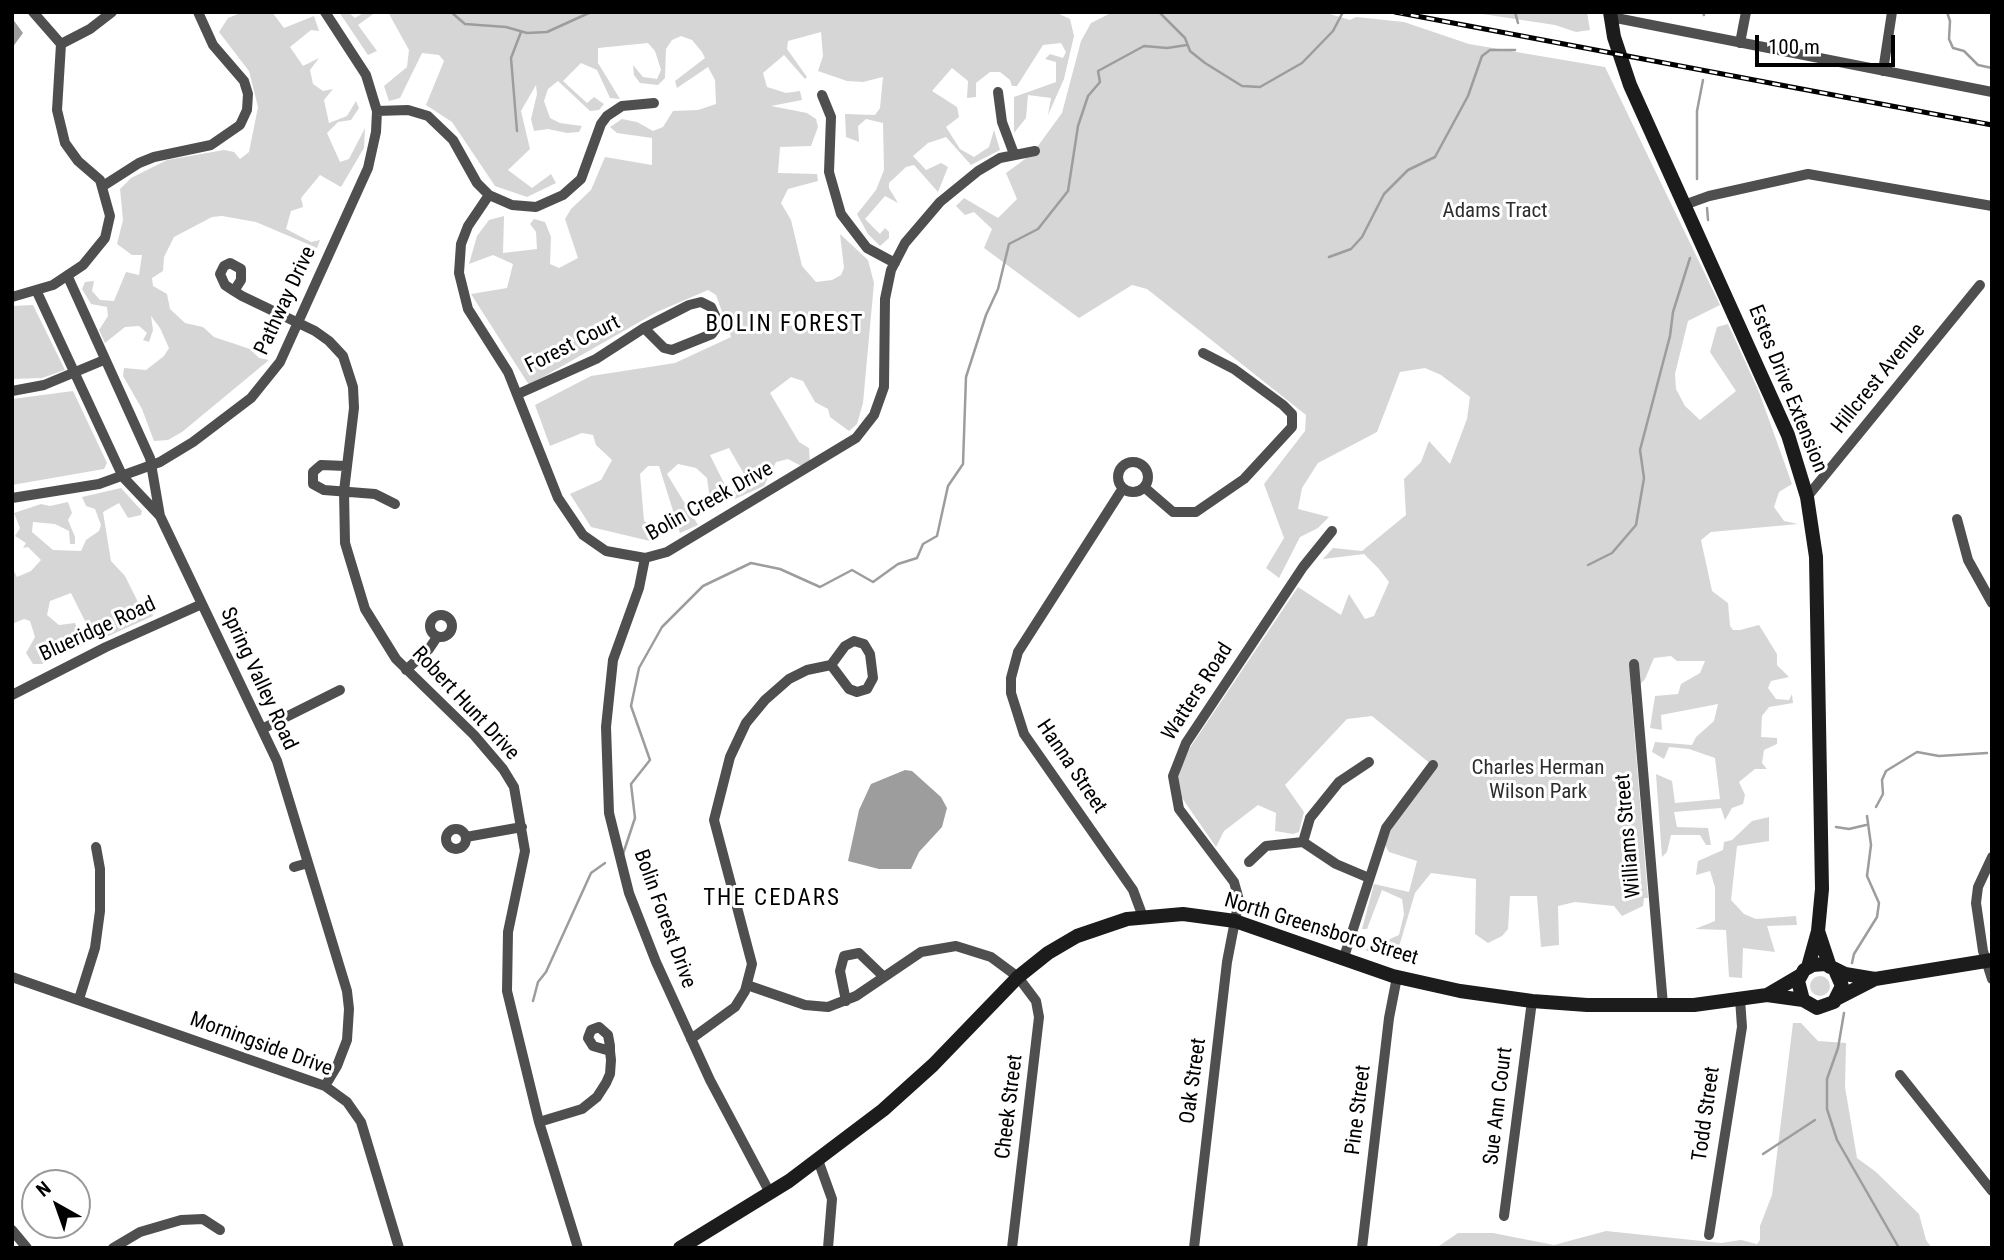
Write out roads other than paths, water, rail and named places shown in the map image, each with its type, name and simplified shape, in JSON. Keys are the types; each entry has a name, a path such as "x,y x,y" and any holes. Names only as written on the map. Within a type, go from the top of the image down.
{"main road":[{"name":"Estes Drive Extension","path":"1611,14 1630,85 1788,435 1808,497 1816,557 1822,889 1818,931 1804,971"},
{"name":"North Greensboro Street","path":"681,1248 770,1193 883,1110 933,1065 1018,977 1048,953 1077,936 1112,923 1183,914 1235,921 1397,977 1460,991 1532,1001 1703,1005 1767,995 1803,1000"},
{"name":"Estes Drive Extension","path":"1818,931 1833,968"},
{"path":"1875,979 1819,964 1804,971 1798,988 1803,1000 1811,1006 1823,1007 1875,979 1988,961"},
{"path":"1833,968 1841,980 1838,998"},
{"name":"North Greensboro Street","path":"1767,995 1804,971"}],"street":[{"path":"12,297 37,292 68,277 83,265 105,237 110,216 103,186 72,153 61,134 57,110 61,44 33,12"},
{"path":"61,44 99,23 112,12"},
{"path":"103,186 139,163 154,157 211,145 240,125 247,110 248,94 244,81 213,45 198,12"},
{"name":"Pathway Drive","path":"12,498 99,484 152,465 193,442 251,398 280,362 368,168 374,144 377,111 366,75 325,12"},
{"path":"1740,43 1746,12"},
{"path":"1884,71 1892,12"},
{"path":"1611,14 1740,43 1992,92"},
{"path":"998,92 1002,122 1014,154"},
{"path":"822,95 831,117 829,172 841,214 867,248 895,263"},
{"path":"377,111 408,110 438,123 453,140 477,183 489,195 512,205 526,207 544,205 555,200 581,179 601,124 607,116 622,106 635,102 654,103"},
{"name":"Bolin Creek Drive","path":"489,195 468,226 461,244 460,285 468,309 518,394 558,498 583,535 606,551 645,558 667,552 843,449 866,427 884,387 885,299 895,263 918,225 940,202 978,171 1014,154 1035,151"},
{"path":"1684,205 1734,189 1808,174 1992,206"},
{"name":"Spring Valley Road","path":"68,277 142,438 152,465 160,516 277,761 347,991 347,1040 325,1086"},
{"name":"Hillcrest Avenue","path":"1808,497 1980,285"},
{"name":"Robert Hunt Drive","path":"234,291 299,323 329,341 343,356 349,372 355,408 344,491 345,543 356,588 372,624 406,670 474,736 503,769 514,787 525,851 510,914 505,967 511,1012 539,1122 578,1248"},
{"name":"Spring Valley Road","path":"37,292 122,477 160,516"},
{"name":"Forest Court","path":"518,394 597,359 644,328 689,305 701,302 711,307 719,324 712,334 673,350 664,348 644,328"},
{"path":"1144,487 1173,512 1196,512 1244,479 1292,427 1292,414 1283,405 1234,369 1203,353"},
{"path":"12,391 44,385 104,360"},
{"path":"1134,462 1146,470 1148,480 1144,487 1132,492 1123,488 1118,474 1124,465 1134,462"},
{"path":"346,466 321,465 311,476 316,487 375,494 394,504"},
{"name":"Hanna Street","path":"1123,488 1018,652 1010,693 1024,734 1133,890 1143,917"},
{"path":"1956,519 1968,560 1992,603"},
{"name":"Watters Road","path":"1235,921 1239,900 1234,882 1179,809 1173,787 1176,764 1185,743 1303,567 1332,531"},
{"name":"Bolin Forest Drive","path":"645,558 639,589 613,660 606,727 606,791 629,893 691,1039 770,1193"},
{"name":"Blueridge Road","path":"12,695 40,678 202,604"},
{"path":"406,670 429,649 437,637"},
{"path":"691,1039 735,1007 747,985 752,964 714,820 736,742 746,723 765,699 789,679 807,670 831,665 845,646 854,641 864,645 870,654 873,678 867,689 857,692 849,690 831,665"},
{"name":"Williams Street","path":"1634,664 1663,1005"},
{"path":"262,729 340,690"},
{"path":"1303,842 1310,818 1339,782 1369,762"},
{"path":"1343,960 1386,828 1433,765"},
{"path":"466,837 522,827"},
{"path":"1249,862 1266,846 1303,842 1336,864 1369,878"},
{"path":"79,999 95,948 100,911 100,869 96,847"},
{"path":"1992,857 1978,887 1976,903 1992,979"},
{"path":"294,867 308,863"},
{"name":"Oak Street","path":"1194,1248 1227,962 1235,921"},
{"path":"747,985 805,1005 828,1007 846,1000 921,952 956,946 992,957 1018,977"},
{"path":"846,1000 840,971 844,956 859,953 884,976"},
{"name":"Morningside Drive","path":"12,977 325,1086 347,1102 361,1122 399,1248"},
{"name":"Cheek Street","path":"1012,1248 1039,1017 1036,1001 1018,977"},
{"name":"Pine Street","path":"1362,1248 1388,1028 1397,977"},
{"name":"Todd Street","path":"1709,1235 1742,1027 1740,999"},
{"name":"Sue Ann Court","path":"1504,1216 1532,1001"},
{"path":"539,1122 573,1112 597,1097 610,1074 610,1051"},
{"path":"1900,1075 1992,1191"},
{"path":"818,1160 832,1199 828,1248"},
{"path":"113,1248 141,1232 181,1220 203,1219 220,1230"},
{"path":"12,1230 27,1248"}],"waterway":[{"path":"451,12 465,24 506,27 527,33 547,32 591,12"},
{"path":"1159,12 1185,38 1190,51 1205,63 1242,86 1260,87 1302,63 1333,31 1343,12"},
{"path":"1515,12 1518,23"},
{"path":"1947,12 1950,21 1949,39 1953,48 1964,51 1978,65 1992,68"},
{"path":"517,131 511,58 521,32"},
{"path":"623,854 635,818 631,784 650,760 631,706 639,668 662,627 703,586 751,563 780,569 820,587 852,570 873,582 898,564 917,558 923,544 937,536 948,486 963,464 966,377 986,315 998,289 1009,244 1038,229 1068,191 1078,126 1088,96 1100,82 1098,71 1144,46 1167,48 1187,45"},
{"path":"1329,257 1351,249 1362,237 1384,194 1408,170 1435,157 1468,96 1482,56 1490,50 1515,50"},
{"path":"1697,179 1697,111 1703,80"},
{"path":"1707,208 1708,220"},
{"path":"1588,565 1612,553 1636,525 1644,478 1640,450 1670,336 1673,312 1690,258"},
{"path":"1876,807 1883,794 1882,780 1886,771 1917,752 1939,756 1987,753"},
{"path":"1852,963 1854,954 1877,917 1879,903 1867,876 1871,845 1867,816"},
{"path":"1836,827 1849,829 1866,825"},
{"path":"533,1001 538,982 546,972 591,873 605,863"},
{"path":"1844,1013 1838,1048 1827,1079 1827,1109 1837,1140 1899,1248"},
{"path":"1763,1154 1815,1120"}],"railway":[{"path":"1395,12 1992,125"}],"district":[{"name":"BOLIN FOREST","path":"785,325"},
{"name":"THE CEDARS","path":"772,899"}],"park label":[{"name":"Adams Tract","path":"1495,212"},
{"name":"Charles Herman Wilson Park","path":"1538,781"}]}
